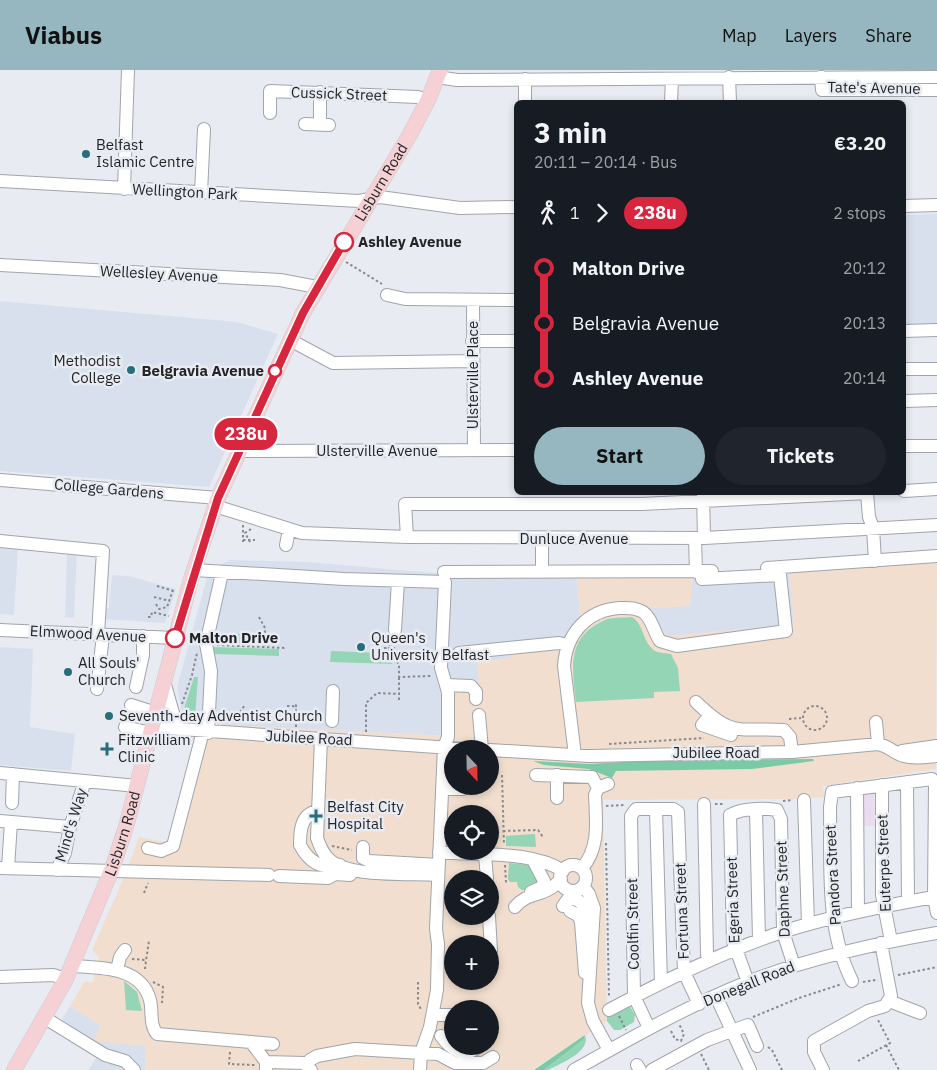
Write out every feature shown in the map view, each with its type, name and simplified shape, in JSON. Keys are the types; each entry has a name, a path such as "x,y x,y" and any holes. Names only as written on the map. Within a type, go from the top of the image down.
{"main road":[{"name":"Lisburn Road","path":"14,1070 69,973 112,869 137,786 180,619 216,502 290,340 317,287 409,136 427,102 438,74"}],"street":[{"path":"124,189 128,70"},
{"name":"Tate's Avenue","path":"438,74 457,80 528,76 672,79 774,73 821,77 937,77"},
{"path":"525,100 528,76"},
{"path":"729,77 730,100"},
{"name":"Tate's Avenue","path":"821,77 822,90 937,90"},
{"path":"671,100 672,79"},
{"name":"Cussick Street","path":"270,113 270,91 418,97 427,102"},
{"path":"305,124 323,123 320,92"},
{"path":"201,193 204,129"},
{"name":"Wellington Park","path":"0,181 359,201 370,198"},
{"path":"370,198 380,197 460,208 514,207"},
{"path":"906,206 937,205"},
{"name":"Wellesley Avenue","path":"0,264 280,280 317,287"},
{"path":"387,295 405,299 514,300"},
{"name":"Ulsterville Place","path":"473,300 474,450"},
{"path":"906,331 937,330"},
{"path":"290,340 333,363 472,361"},
{"path":"472,341 514,341"},
{"path":"906,369 937,369"},
{"path":"906,401 937,400"},
{"path":"906,446 937,446"},
{"name":"Ulsterville Avenue","path":"238,452 514,450"},
{"name":"College Gardens","path":"0,480 216,502"},
{"path":"906,491 937,489"},
{"path":"407,537 405,504 642,504 704,497 770,495"},
{"path":"868,495 869,517 874,528 875,561"},
{"path":"699,576 704,497"},
{"name":"Dunluce Avenue","path":"216,502 250,518 302,533 407,537 542,539 700,538 937,525"},
{"path":"286,545 289,530"},
{"path":"542,539 542,572"},
{"path":"0,541 103,551 97,688"},
{"path":"699,576 937,556"},
{"path":"194,570 222,573 445,582 441,668 447,685 447,740"},
{"path":"444,572 542,572 699,576 780,575 786,631 676,646 666,644 657,637 647,615 633,608 610,609 586,620 576,630 568,645 564,666 575,755"},
{"path":"148,848 161,851 173,846 204,732 211,671 206,644 222,573"},
{"path":"395,630 398,580"},
{"name":"Elmwood Avenue","path":"0,630 175,638"},
{"path":"136,686 143,655 143,636"},
{"path":"459,653 559,643 568,645"},
{"path":"164,681 180,730"},
{"path":"447,685 471,686 476,692 476,700"},
{"path":"333,691 318,811 317,838 322,850 331,861 352,870 369,872 462,860"},
{"path":"696,702 705,726 739,738 760,736 776,730 784,730 790,737 792,752"},
{"path":"133,706 153,724 126,727 133,706"},
{"path":"478,715 481,740"},
{"path":"876,722 878,744 888,746 903,756 937,756"},
{"name":"Jubilee Road","path":"153,724 180,730 296,737 329,732 379,746 444,747"},
{"name":"Jubilee Road","path":"499,751 575,755 792,752 878,744"},
{"path":"897,752 937,746"},
{"path":"420,1070 421,1053 431,1021 437,990 439,864 444,747"},
{"path":"0,773 137,786"},
{"path":"12,803 13,774"},
{"path":"536,775 592,778 603,786 595,795 594,849 591,858 582,868"},
{"path":"557,775 557,798"},
{"path":"858,912 857,788 932,779 935,784 934,897 937,913"},
{"name":"Mind's Way","path":"57,870 65,853 70,827 85,781"},
{"path":"907,782 908,902"},
{"name":"Euterpe Street","path":"882,785 883,906 891,996 889,1001"},
{"name":"Pandora Street","path":"856,982 841,952 832,918 830,797 832,792 857,788"},
{"path":"804,800 808,924"},
{"path":"704,804 707,955 710,960"},
{"path":"633,812 656,809 661,983"},
{"name":"Fortuna Street","path":"656,809 673,809 679,815 684,972 699,1004"},
{"path":"756,810 759,940"},
{"name":"Daphne Street","path":"756,810 777,810 781,819 783,932 794,966"},
{"name":"Egeria Street","path":"748,982 735,949 730,815 736,811 756,810"},
{"path":"318,811 311,812 304,820 300,845 312,862 321,866 340,864"},
{"name":"Coolfin Street","path":"633,812 634,996 635,1002 650,1028"},
{"path":"70,827 5,821 4,868 57,870 112,869 328,878 335,874 358,877"},
{"path":"363,849 363,858 369,861 439,864"},
{"path":"499,856 533,860 556,866 564,880 576,890 583,886"},
{"path":"514,907 525,897 538,890 544,881 533,860"},
{"path":"537,906 564,880 570,865 582,868 586,875 583,886 594,908 588,1003 593,1022 609,1050"},
{"path":"525,897 544,894 564,880"},
{"path":"614,1013 634,996 710,960 759,940 832,918 934,897"},
{"path":"588,985 582,965 579,916 566,908 568,900 576,899 584,907 591,957"},
{"name":"Donegall Road","path":"574,1070 670,1017 748,982 841,952 937,933"},
{"path":"0,977 69,973 120,956 146,990 150,1001 152,1022 157,1034 273,1044"},
{"path":"716,996 750,1070"},
{"path":"823,1070 814,1052 814,1041 872,1009 885,1006 889,1001 920,1013"},
{"path":"431,1021 444,1017"},
{"path":"44,1018 105,1055 125,1061 134,1070"},
{"path":"660,1068 688,1046 748,1025 757,1046"},
{"path":"441,1036 444,1039"},
{"path":"251,1042 266,1066 310,1068 317,1056 355,1049 438,1054 455,1063 483,1064 493,1057"}],"path":[{"path":"335,256 382,282 387,295"},
{"path":"250,518 250,531 245,534 245,537 250,541"},
{"path":"250,518 243,541 255,540"},
{"path":"156,604 159,609 167,607 173,590"},
{"path":"154,597 167,601"},
{"path":"148,617 151,617 152,612 180,619"},
{"path":"259,617 265,628 265,646"},
{"path":"379,648 395,648"},
{"path":"388,648 399,665 399,700"},
{"path":"399,677 427,678 443,672"},
{"path":"365,741 366,703 377,693 399,694"},
{"path":"238,724 239,713 245,704"},
{"path":"296,737 296,705 299,705"},
{"path":"287,706 293,706 296,709"},
{"path":"817,706 824,710 827,718 822,728 814,731 807,728 802,718 808,708 817,706"},
{"path":"603,744 705,726"},
{"path":"502,775 506,882"},
{"path":"606,806 626,805 633,812"},
{"path":"503,831 538,830 543,836"},
{"path":"606,835 614,1013 630,1038"},
{"path":"326,844 342,848 363,849"},
{"path":"145,970 149,941"},
{"path":"120,956 146,960"},
{"path":"748,1025 755,1015 856,982 937,967"},
{"path":"418,982 418,1004 431,1021"},
{"path":"162,1004 163,987"},
{"path":"419,990 426,991"},
{"path":"858,1061 890,1043 872,1009"},
{"path":"670,1017 684,1034 688,1046"},
{"path":"670,1017 675,1038 688,1046 709,1070"},
{"path":"886,1045 899,1070"},
{"path":"757,1046 770,1048 782,1070"}],"shaded area":[{"path":"937,214 937,327 906,327 906,215"},
{"name":"Methodist College","path":"0,301 237,322 278,334 209,487 0,471"},
{"path":"0,547 18,547 14,615 0,614"},
{"path":"67,551 77,551 74,618 65,617"},
{"name":"Queen's University Belfast","path":"230,560 307,562 447,574 577,574 580,617 557,645 510,651 512,658 477,662 479,681 447,736 208,724 183,719 177,687 209,570"},
{"name":"Belfast City Hospital","path":"937,562 936,769 823,786 824,797 795,799 603,800 607,1021 532,1070 145,1070 146,1046 92,1041 101,1026 70,1006 84,982 93,982 99,957 92,950 127,870 139,837 170,843 197,745 184,730 183,719 208,724 447,736 448,680 479,681 477,662 511,658 510,650 557,645 580,617 577,574 693,576 690,606 652,608 662,631 670,636 794,624 789,570"},
{"path":"789,570 794,624 670,636 662,631 652,608 690,606 693,576"},
{"path":"112,575 129,576 176,589 165,623 102,619 102,608 109,608"},
{"path":"0,647 33,649 30,727 75,734 71,771 0,765"},
{"path":"874,793 875,826 859,826 859,795"},
{"path":"70,1006 101,1026 117,1044 117,1042 146,1046 145,1070 88,1070 97,1057 56,1029"}],"green space":[{"path":"632,617 639,624 648,643 655,651 671,654 678,668 680,691 654,692 654,698 576,702 573,677 574,655 583,635 592,627 605,620"},
{"path":"210,633 262,634 262,643 209,643"},
{"path":"209,647 279,649 279,656 214,654"},
{"path":"331,651 380,653 380,651 393,664 330,662"},
{"path":"194,677 198,677 195,717 184,709"},
{"path":"813,759 814,761 752,769 616,771 612,778 589,769 544,765 533,761 589,764 639,761"},
{"path":"535,834 536,847 506,846 506,836"},
{"path":"509,863 529,865 541,877 535,889 522,890 518,887 517,882 510,882 508,879"},
{"path":"124,981 137,992 142,1011 126,1010"},
{"path":"628,1003 635,1015 634,1022 620,1030 614,1030 607,1021 607,1014"},
{"path":"585,1035 584,1047 579,1052 560,1064 544,1070 584,1039"},
{"path":"585,1035 584,1039 544,1070 534,1070"}],"bus line":[{"name":"238u","path":"175,638 191,579 218,498 268,384 303,313 344,242"}],"place":[{"name":"Belfast Islamic Centre","path":"86,154"},
{"name":"Ashley Avenue","path":"344,242"},
{"name":"Methodist College","path":"131,370"},
{"name":"Belgravia Avenue","path":"275,371"},
{"name":"Malton Drive","path":"175,638"},
{"name":"Queen's University Belfast","path":"361,647"},
{"name":"All Souls' Church","path":"68,672"},
{"name":"Seventh-day Adventist Church","path":"109,716"},
{"name":"Fitzwilliam Clinic","path":"107,749"},
{"name":"Belfast City Hospital","path":"316,816"}]}
